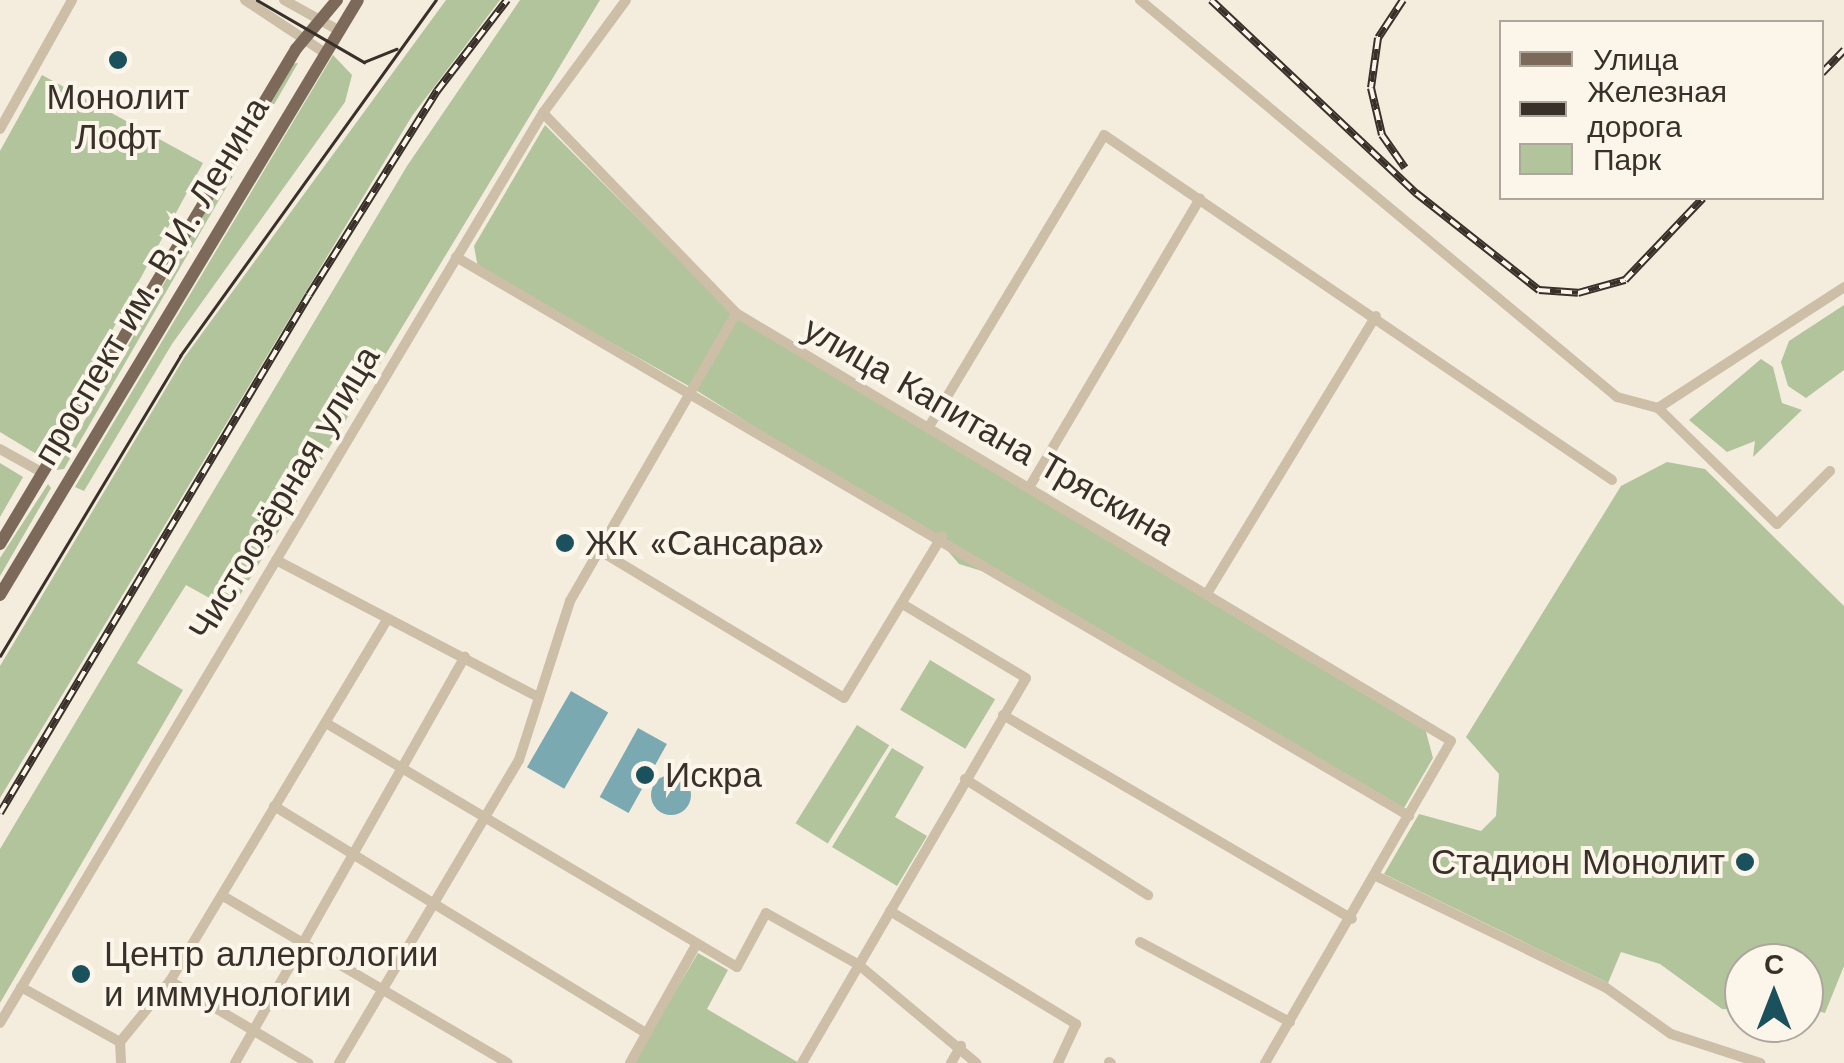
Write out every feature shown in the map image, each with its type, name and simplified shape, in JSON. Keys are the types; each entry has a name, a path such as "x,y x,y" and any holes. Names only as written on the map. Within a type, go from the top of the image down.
{"main road":[{"name":"проспект им. В.И. Ленина","path":"0,544 303,38 337,0"},
{"name":"проспект им. В.И. Ленина","path":"0,595 322,51 358,0"},
{"path":"42,473 65,484"}],"street":[{"path":"0,129 72,0"},
{"path":"245,0 322,51"},
{"path":"284,0 336,30"},
{"name":"Чистоозёрная улица","path":"0,1022 542,113 626,0"},
{"path":"1140,0 1617,397 1658,408 1777,524 1830,471"},
{"name":"улица Капитана Тряскина","path":"542,113 736,313 930,425 1452,741 1408,816"},
{"path":"930,425 1104,135 1376,316 1612,480"},
{"path":"1030,486 1200,198"},
{"path":"456,257 942,536 1408,816 1265,1063"},
{"path":"1658,408 1844,288"},
{"path":"339,1063 519,760 538,697 597,549 736,313"},
{"path":"1208,592 1376,316"},
{"path":"0,448 42,473"},
{"path":"597,549 844,698 904,605 942,536"},
{"path":"276,560 538,697"},
{"path":"802,1063 1026,678 904,605"},
{"path":"121,1063 120,1042 170,981 388,618"},
{"path":"235,1063 465,657"},
{"path":"1003,715 1352,918"},
{"path":"326,723 483,820 737,967 766,913 859,965 961,1046 976,1063"},
{"path":"965,779 1148,895"},
{"path":"274,806 647,1034"},
{"path":"1374,875 1605,987 1671,1034 1753,1062"},
{"path":"223,896 508,1063"},
{"path":"890,911 1076,1024 1058,1063"},
{"path":"1140,942 1290,1022"},
{"path":"630,1063 696,944"},
{"path":"170,981 308,1063"},
{"path":"21,988 120,1042"},
{"path":"951,1063 961,1046"}],"green space":[{"path":"446,0 500,0 412,116 0,798 0,666 184,358"},
{"path":"520,0 600,0 231,610 186,585 137,663 183,690 0,1003 0,849 407,166"},
{"path":"333,55 352,75 345,102 172,344 84,491 75,487"},
{"path":"298,63 64,469 56,470 291,64"},
{"path":"42,75 203,163 43,458 0,432 0,151"},
{"path":"545,125 735,316 1425,728 1433,758 1404,808 1021,583 959,564 941,543 694,389 478,268 474,246"},
{"path":"1844,305 1844,370 1806,398 1788,386 1781,362 1789,341"},
{"path":"1761,359 1773,367 1782,403 1802,410 1753,457 1755,441 1727,452 1689,420"},
{"path":"1667,462 1705,469 1844,606 1844,966 1825,1013 1824,943 1724,943 1722,1009 1660,964 1621,952 1608,983 1384,874 1419,814 1481,831 1496,816 1499,774 1466,737 1621,486"},
{"path":"0,463 23,477 0,517"},
{"path":"48,484 51,488 0,576 0,558"},
{"path":"930,660 995,699 965,749 900,710"},
{"path":"857,725 889,745 828,844 796,823"},
{"path":"892,748 924,767 895,817 927,836 897,886 832,847"},
{"path":"698,953 728,970 707,1009 799,1063 633,1063"}],"water":[{"name":"Искра","path":"571,691 608,712 564,789 527,767"},
{"name":"Искра","path":"638,728 667,744 629,813 600,797"},
{"name":"Искра","path":"671,775 685,781 691,795 685,809 671,815 657,809 651,795 657,781"}],"tram line":[{"path":"257,0 364,62 397,49"},
{"path":"0,656 180,356 436,0"}],"railway":[{"path":"0,813 309,295 437,91 507,0"},
{"path":"1211,0 1416,193 1539,290 1578,293 1625,280 1701,200"},
{"path":"1403,0 1378,38 1371,88 1382,135 1405,168"},
{"path":"1824,71 1844,50"}],"place":[{"name":"Монолит Лофт","path":"118,60"},
{"name":"ЖК «Сансара»","path":"565,543"},
{"name":"Искра","path":"645,775"},
{"name":"Стадион Монолит","path":"1745,862"},
{"name":"Центр аллергологии и иммунологии","path":"81,974"}]}
